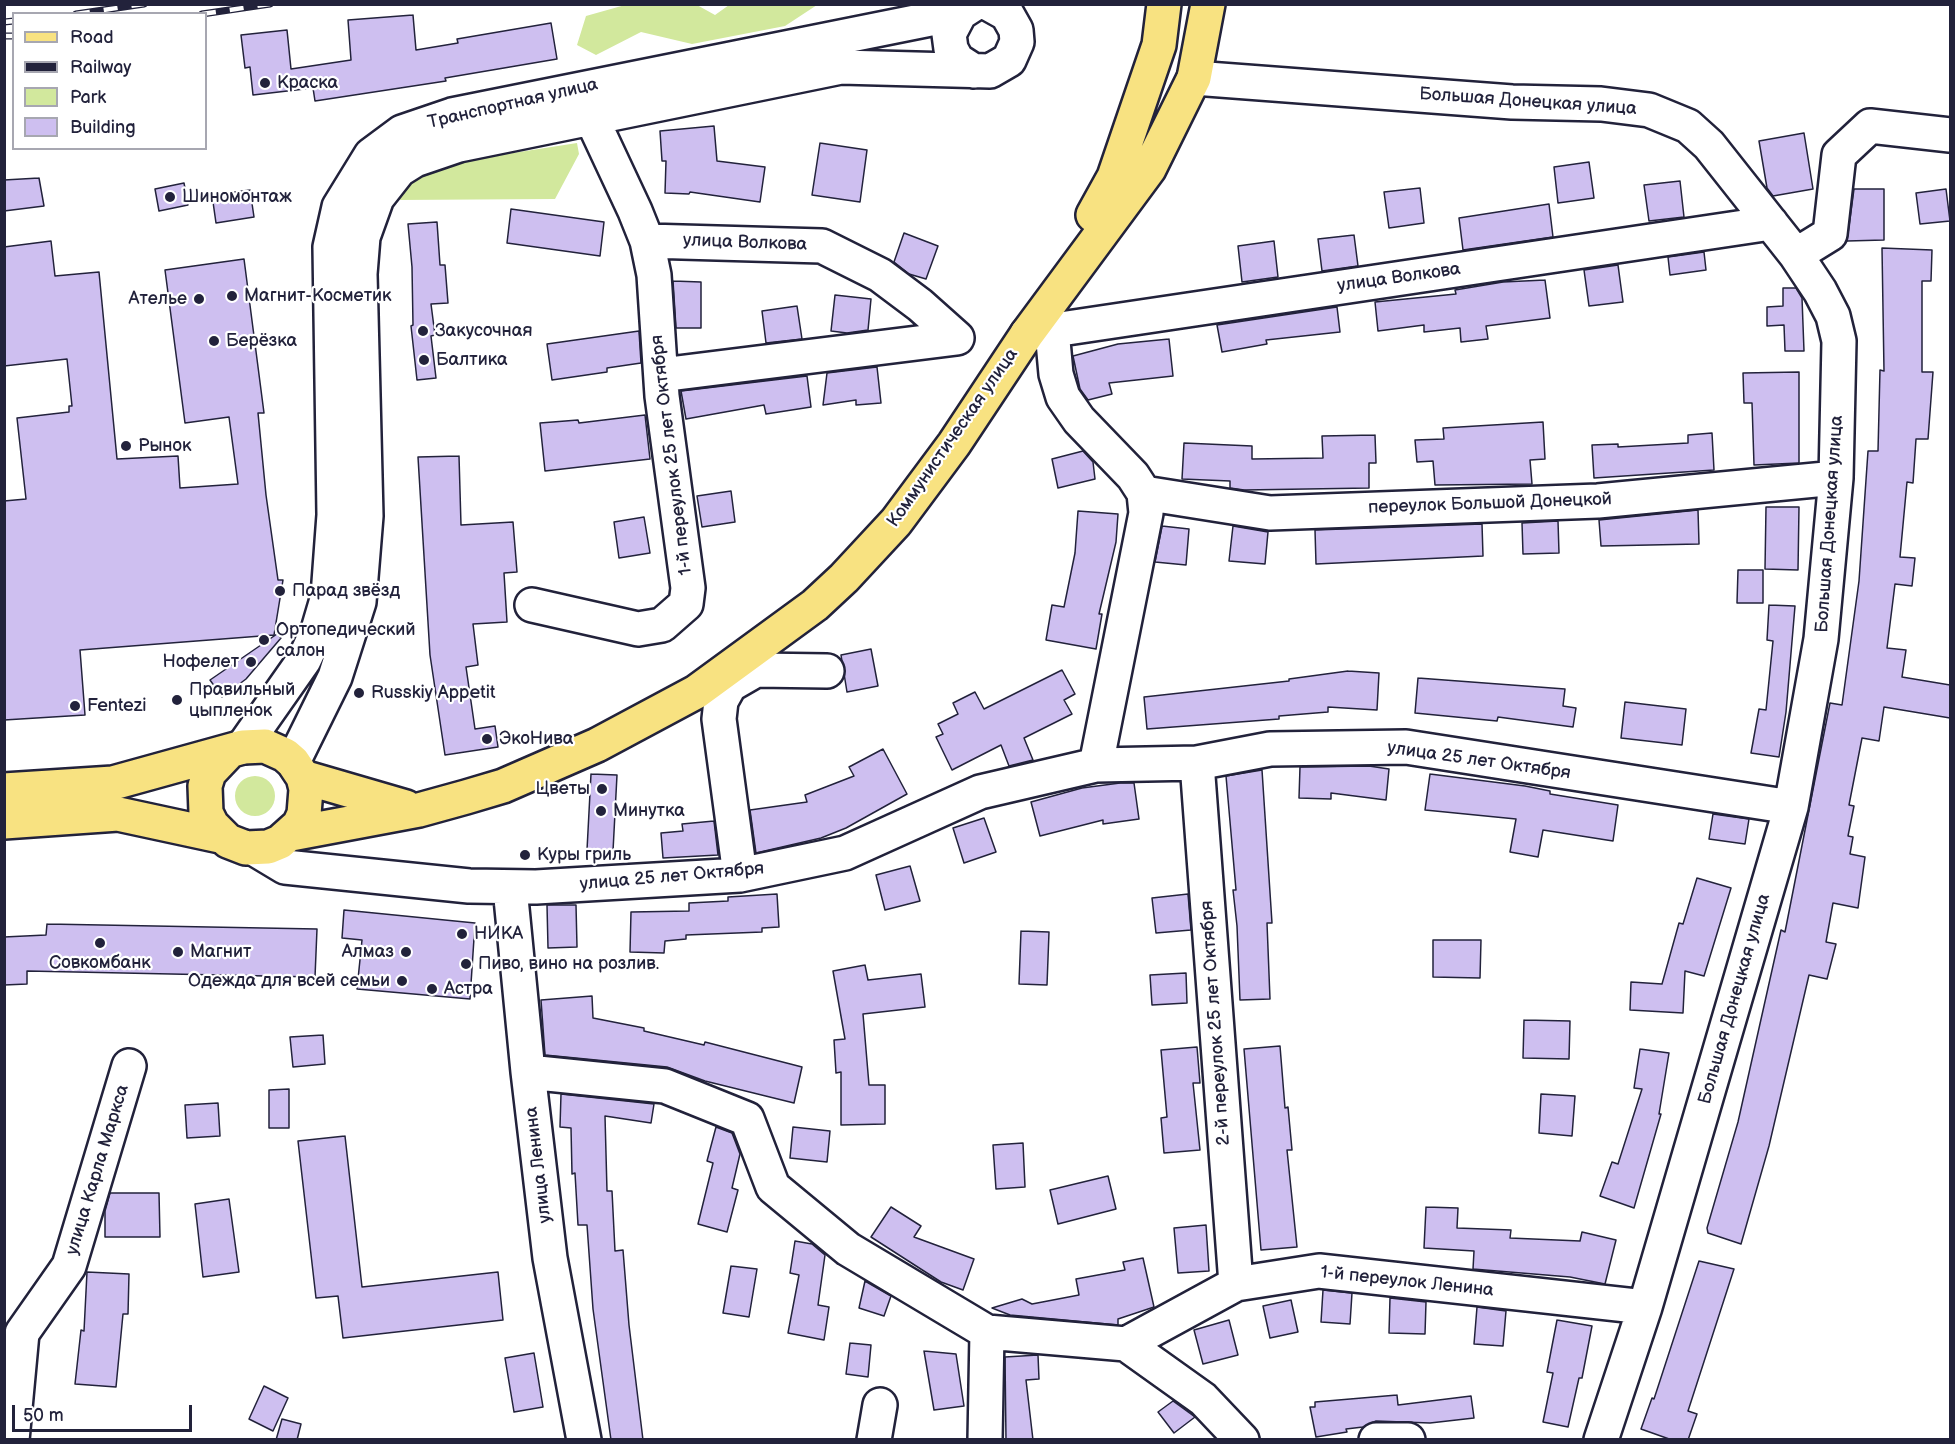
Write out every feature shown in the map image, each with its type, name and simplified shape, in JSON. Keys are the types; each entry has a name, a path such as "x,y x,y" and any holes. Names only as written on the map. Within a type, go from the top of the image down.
{"main road":[{"name":"Коммунистическая улица","path":"1040,332 1114,177 1159,45 1164,4"},
{"name":"Коммунистическая улица","path":"291,834 419,810 503,786 597,745 696,692 784,630 844,578 896,522 1040,332 1149,169 1194,78 1208,4"},
{"path":"4,790 113,783 235,750 265,746 285,755 298,769 306,801 304,814 291,834 268,847 255,849 237,846 220,836 118,814 4,822"},
{"path":"220,836 206,813 204,792 209,773 235,750"},
{"name":"Коммунистическая улица","path":"298,769 360,796 419,810"}],"street":[{"path":"974,71 957,60 951,49 949,34 976,7"},
{"name":"Транспортная улица","path":"235,750 304,660 318,630 328,596 334,515 330,247 339,207 370,155 402,132 452,115 976,7 1007,14 1016,30 1017,42 1009,60 1001,67 990,71 841,67 459,145 415,160 399,170 377,198 363,237 360,274 366,516 358,602 334,677 298,769"},
{"name":"Большая Донецкая улица","path":"1194,78 1512,102 1601,104 1649,110 1688,126 1709,145 1796,255 1820,291 1833,316 1839,341 1836,478 1821,639 1791,807 1645,1307 1601,1440"},
{"name":"1-й переулок 25 лет Октября","path":"532,605 638,629 662,625 686,604 688,588 661,375 654,275 646,241 635,211 591,117"},
{"path":"1796,255 1830,234 1839,155 1870,126 1950,135"},
{"name":"улица Волкова","path":"1040,332 1772,223"},
{"name":"улица Волкова","path":"646,241 822,246 880,275 920,305 957,338 661,375"},
{"path":"1040,332 1063,397 1079,420 1133,476 1144,493 1146,513 1096,765"},
{"name":"переулок Большой Донецкой","path":"1144,493 1270,513 1598,501 1836,478"},
{"path":"740,875 719,718 721,701 730,686 756,670 827,671"},
{"name":"улица 25 лет Октября","path":"255,849 285,867 510,888 740,875 845,853 980,792 1096,765 1197,763 1270,749 1406,747 1791,807"},
{"name":"2-й переулок 25 лет Октября","path":"1197,763 1236,1284"},
{"name":"улица Ленина","path":"510,888 528,1072 550,1258 584,1440"},
{"name":"улица Карла Маркса","path":"12,1440 13,1333 69,1266 129,1066"},
{"path":"528,1072 666,1086 747,1119 773,1186 848,1249 987,1332 1126,1344 1203,1399 1242,1440"},
{"name":"1-й переулок Ленина","path":"1126,1344 1236,1284 1319,1271 1645,1307"},
{"path":"985,1440 987,1332"},
{"path":"874,1440 880,1405"},
{"path":"1376,1440 1408,1440"}],"green space":[{"path":"625,5 697,5 715,15 729,5 817,5 785,26 692,44 641,32 596,55 577,45 586,16"},
{"path":"577,143 579,154 555,199 395,200 394,192 415,178 449,163"},
{"path":"255,776 269,782 275,796 269,810 255,816 241,810 235,796 241,782"}],"building":[{"path":"413,15 416,50 458,43 457,39 551,23 557,59 445,78 446,81 315,101 313,88 253,95 250,67 245,68 241,35 287,30 291,69 351,60 348,20"},
{"path":"714,126 717,161 765,167 760,202 690,192 689,194 665,193 666,161 662,161 660,131"},
{"path":"1804,133 1813,189 1773,196 1767,188 1759,141"},
{"path":"820,143 867,150 860,202 812,195"},
{"path":"1589,162 1594,198 1558,203 1554,167"},
{"path":"39,178 44,206 4,211 4,180"},
{"path":"1680,181 1684,217 1649,221 1644,185"},
{"name":"Шиномонтаж","path":"184,183 188,205 159,211 155,189"},
{"path":"1420,188 1424,223 1389,228 1384,192"},
{"path":"1854,189 1884,189 1884,240 1847,241"},
{"path":"1946,189 1950,221 1920,224 1916,193"},
{"path":"250,190 254,217 216,223 212,195"},
{"path":"1549,204 1553,237 1463,250 1459,218"},
{"path":"511,209 604,222 600,256 507,243"},
{"path":"437,222 440,265 445,265 448,303 431,304 435,335 431,336 436,378 417,380 411,326 413,325 412,267 408,224"},
{"path":"904,233 938,246 926,279 909,274 894,262"},
{"path":"1354,235 1358,266 1322,271 1318,239"},
{"name":"Рынок","path":"51,241 55,276 99,272 117,459 178,456 180,488 238,484 229,417 185,423 165,270 244,259 264,413 258,413 266,495 278,580 283,580 274,635 80,650 85,715 4,720 4,501 26,499 17,418 69,412 69,406 72,406 67,359 4,366 4,247"},
{"path":"1274,241 1278,277 1242,282 1238,246"},
{"path":"1882,248 1932,250 1931,281 1922,281 1922,372 1933,372 1928,439 1916,439 1913,483 1907,482 1900,557 1915,558 1912,586 1895,584 1887,648 1906,650 1902,677 1950,685 1950,718 1884,707 1879,741 1862,738 1849,805 1854,806 1848,836 1853,837 1850,854 1865,857 1858,908 1833,903 1826,942 1836,944 1827,979 1809,975 1769,1146 1741,1244 1708,1233 1707,1228 1738,1122 1781,930 1785,932 1830,703 1842,705 1859,581 1868,451 1878,451 1880,370 1884,371"},
{"path":"1704,252 1706,270 1670,275 1668,257"},
{"path":"1618,265 1623,302 1589,306 1584,270"},
{"path":"1545,280 1550,318 1486,326 1488,339 1461,342 1460,328 1424,332 1424,325 1378,331 1375,302 1456,294 1455,290 1503,282"},
{"path":"673,281 701,282 701,328 676,328"},
{"path":"1783,288 1796,288 1802,298 1804,351 1785,351 1784,325 1767,326 1767,307 1783,306"},
{"path":"835,295 871,299 868,330 847,333 831,331"},
{"path":"797,306 802,339 766,343 762,311"},
{"path":"1337,307 1340,332 1266,340 1267,344 1222,352 1217,325"},
{"path":"639,331 641,363 607,368 607,372 552,380 547,344"},
{"path":"1169,339 1173,376 1109,383 1112,394 1088,400 1080,389 1073,356 1118,344"},
{"path":"877,367 881,403 856,405 856,400 823,405 827,373"},
{"path":"1799,372 1799,463 1754,465 1752,403 1744,403 1743,373"},
{"path":"807,376 811,407 766,414 764,405 686,419 681,391"},
{"path":"645,415 650,459 545,471 540,423 578,420 579,423"},
{"path":"1543,422 1545,459 1530,460 1532,484 1435,485 1433,461 1417,462 1415,440 1444,439 1443,428"},
{"path":"1712,433 1714,470 1594,478 1592,445 1618,444 1618,447 1688,443 1688,435"},
{"path":"1375,435 1376,463 1369,463 1369,488 1244,490 1230,488 1230,481 1182,479 1184,443 1252,446 1252,459 1323,458 1322,436"},
{"path":"1083,451 1093,462 1095,479 1058,488 1052,459"},
{"path":"459,456 461,525 513,522 517,572 504,573 507,622 473,624 478,665 466,667 475,729 495,726 498,747 445,755 430,655 418,457"},
{"path":"731,491 735,522 702,527 697,496"},
{"path":"1766,507 1799,507 1798,570 1765,569"},
{"path":"1698,510 1699,544 1601,546 1599,520"},
{"path":"1078,511 1118,514 1116,542 1099,614 1102,614 1096,649 1046,640 1052,605 1064,607 1075,553"},
{"path":"644,517 650,553 619,558 614,522"},
{"path":"1558,521 1559,553 1523,554 1522,523"},
{"path":"1482,524 1483,556 1316,564 1315,530"},
{"path":"1162,526 1189,529 1186,565 1155,562"},
{"path":"1233,526 1268,532 1265,564 1229,561"},
{"path":"1738,570 1763,570 1763,603 1737,603"},
{"path":"1769,605 1795,606 1786,712 1779,757 1751,753 1759,709 1766,710 1773,641 1767,640"},
{"path":"277,634 281,638 246,679 222,697 210,680"},
{"path":"871,649 878,686 847,692 841,655"},
{"path":"1062,670 1075,694 1064,700 1072,714 1024,738 1033,760 1009,766 1001,745 952,770 936,737 943,734 938,724 958,714 953,703 975,692 984,709"},
{"path":"1348,671 1379,673 1377,710 1328,707 1328,712 1279,716 1279,719 1147,729 1144,697 1289,681 1289,679"},
{"path":"1418,678 1565,689 1563,706 1576,708 1573,727 1498,717 1497,721 1415,713"},
{"path":"1625,702 1686,709 1682,745 1621,738"},
{"path":"883,749 907,794 846,828 821,838 756,853 750,810 807,802 805,795 854,776 849,767"},
{"path":"1369,766 1389,769 1386,800 1331,793 1331,799 1299,798 1300,767"},
{"path":"1262,770 1272,923 1267,923 1270,999 1240,1000 1233,890 1236,890 1226,776"},
{"path":"591,774 617,775 613,851 587,850"},
{"path":"1430,774 1525,786 1550,791 1550,794 1618,805 1613,841 1543,830 1538,857 1510,852 1516,819 1425,810"},
{"path":"1134,783 1139,819 1103,824 1103,820 1040,836 1031,802 1082,788"},
{"path":"1713,814 1749,819 1745,844 1709,839"},
{"path":"984,818 996,852 964,863 953,828"},
{"path":"714,821 718,855 663,858 661,833 683,831 682,824"},
{"path":"910,866 920,901 885,910 876,875"},
{"path":"1697,878 1731,888 1704,976 1685,971 1683,1013 1630,1010 1631,982 1662,984 1679,923 1683,924"},
{"path":"777,894 779,927 762,928 762,932 686,935 686,939 665,941 664,953 630,952 631,912 689,911 689,903 728,901 728,897"},
{"path":"1188,894 1191,930 1156,933 1152,898"},
{"path":"547,905 576,905 577,947 548,948"},
{"path":"344,910 475,923 470,999 357,989 362,940 342,938"},
{"path":"47,924 317,929 315,977 27,971 27,984 4,985 4,937 46,935"},
{"path":"1021,931 1049,932 1047,985 1019,984"},
{"path":"1433,940 1481,940 1480,978 1433,977"},
{"path":"865,965 868,980 921,974 925,1007 863,1014 869,1085 885,1085 885,1124 841,1125 841,1072 836,1073 834,1040 845,1039 833,971"},
{"path":"1186,973 1187,1003 1152,1005 1150,975"},
{"path":"592,996 593,1018 644,1028 644,1031 704,1045 705,1042 802,1067 794,1103 705,1081 667,1067 545,1055 541,1000"},
{"path":"1524,1020 1570,1021 1569,1059 1523,1058"},
{"path":"323,1035 325,1064 293,1067 290,1037"},
{"path":"1280,1046 1285,1108 1288,1107 1292,1150 1287,1150 1297,1247 1261,1250 1244,1049"},
{"path":"1197,1047 1200,1083 1193,1083 1200,1150 1164,1153 1161,1118 1167,1117 1161,1050"},
{"path":"1640,1049 1669,1053 1659,1114 1661,1114 1634,1208 1600,1196 1612,1162 1618,1164 1642,1089 1634,1088"},
{"path":"289,1089 289,1128 269,1128 269,1090"},
{"path":"561,1094 654,1104 651,1123 605,1116 607,1191 612,1191 615,1251 623,1250 629,1325 643,1440 611,1440 593,1309 587,1225 578,1225 575,1173 572,1174 571,1128 560,1127"},
{"path":"1541,1094 1575,1096 1572,1136 1539,1133"},
{"path":"218,1103 220,1136 187,1138 185,1105"},
{"path":"716,1127 732,1133 740,1154 732,1188 738,1190 727,1232 698,1224 713,1163 707,1161"},
{"path":"793,1127 830,1131 827,1162 790,1158"},
{"path":"345,1136 362,1287 498,1272 503,1320 343,1338 338,1296 316,1298 298,1141"},
{"path":"1023,1143 1025,1187 996,1189 993,1145"},
{"path":"1108,1176 1116,1209 1058,1224 1050,1190"},
{"path":"110,1193 159,1193 160,1237 105,1237 105,1211"},
{"path":"229,1199 239,1272 203,1277 195,1204"},
{"path":"891,1207 921,1226 914,1237 974,1259 963,1290 941,1282 871,1237"},
{"path":"1426,1207 1458,1208 1457,1228 1511,1230 1510,1238 1580,1241 1582,1232 1616,1240 1605,1284 1570,1277 1473,1269 1474,1251 1424,1248"},
{"path":"1206,1225 1209,1271 1178,1273 1174,1228"},
{"path":"795,1241 812,1244 825,1255 818,1305 829,1307 824,1340 788,1333 799,1275 790,1273"},
{"path":"1143,1258 1154,1307 1118,1319 1118,1325 1010,1315 992,1308 1022,1299 1032,1304 1079,1295 1076,1279 1125,1270 1123,1262"},
{"path":"1699,1261 1734,1269 1688,1411 1697,1414 1688,1440 1672,1440 1641,1429 1652,1398 1654,1399"},
{"path":"731,1266 757,1269 749,1317 723,1313"},
{"path":"87,1272 129,1274 128,1314 123,1314 116,1387 75,1384 81,1330 84,1331"},
{"path":"865,1281 891,1296 884,1316 859,1308"},
{"path":"1323,1290 1352,1293 1350,1324 1321,1322"},
{"path":"1390,1298 1426,1302 1425,1334 1389,1333"},
{"path":"1291,1300 1298,1332 1270,1338 1263,1306"},
{"path":"1477,1307 1506,1311 1503,1346 1474,1344"},
{"path":"1229,1320 1238,1355 1203,1364 1194,1330"},
{"path":"1557,1320 1592,1326 1582,1378 1579,1378 1568,1427 1543,1422 1553,1373 1547,1372"},
{"path":"850,1343 871,1345 868,1377 846,1374"},
{"path":"924,1351 956,1354 964,1406 934,1410"},
{"path":"534,1353 543,1407 514,1412 505,1358"},
{"path":"1038,1355 1039,1379 1026,1380 1033,1440 1006,1440 1005,1357"},
{"path":"264,1386 288,1398 273,1431 249,1419"},
{"path":"1397,1395 1398,1405 1471,1396 1474,1418 1430,1423 1376,1421 1363,1427 1346,1429 1347,1432 1316,1437 1310,1407 1315,1407 1315,1402"},
{"path":"1173,1401 1195,1417 1174,1433 1158,1412"},
{"path":"282,1419 301,1424 297,1440 276,1440"}],"railway":[{"path":"90,12 144,4"},
{"path":"207,13 270,4"},
{"path":"4,22 12,21"},
{"path":"4,36 12,36"}],"place":[{"name":"Краска","path":"265,83"},
{"name":"Шиномонтаж","path":"170,197"},
{"name":"Магнит-Косметик","path":"232,296"},
{"name":"Ателье","path":"199,299"},
{"name":"Закусочная","path":"423,331"},
{"name":"Берёзка","path":"214,341"},
{"name":"Балтика","path":"424,360"},
{"name":"Рынок","path":"126,446"},
{"name":"Парад звёзд","path":"280,591"},
{"name":"Ортопедический салон","path":"264,640"},
{"name":"Нофелет","path":"251,662"},
{"name":"Russkiy Appetit","path":"359,693"},
{"name":"Правильный цыпленок","path":"177,700"},
{"name":"Fentezi","path":"75,706"},
{"name":"ЭкоНива","path":"487,739"},
{"name":"Цветы","path":"602,789"},
{"name":"Минутка","path":"601,811"},
{"name":"Куры гриль","path":"525,855"},
{"name":"НИКА","path":"462,934"},
{"name":"Совкомбанк","path":"100,943"},
{"name":"Магнит","path":"178,952"},
{"name":"Алмаз","path":"406,952"},
{"name":"Пиво, вино на розлив.","path":"466,964"},
{"name":"Одежда для всей семьи","path":"402,981"},
{"name":"Астра","path":"432,989"}]}
